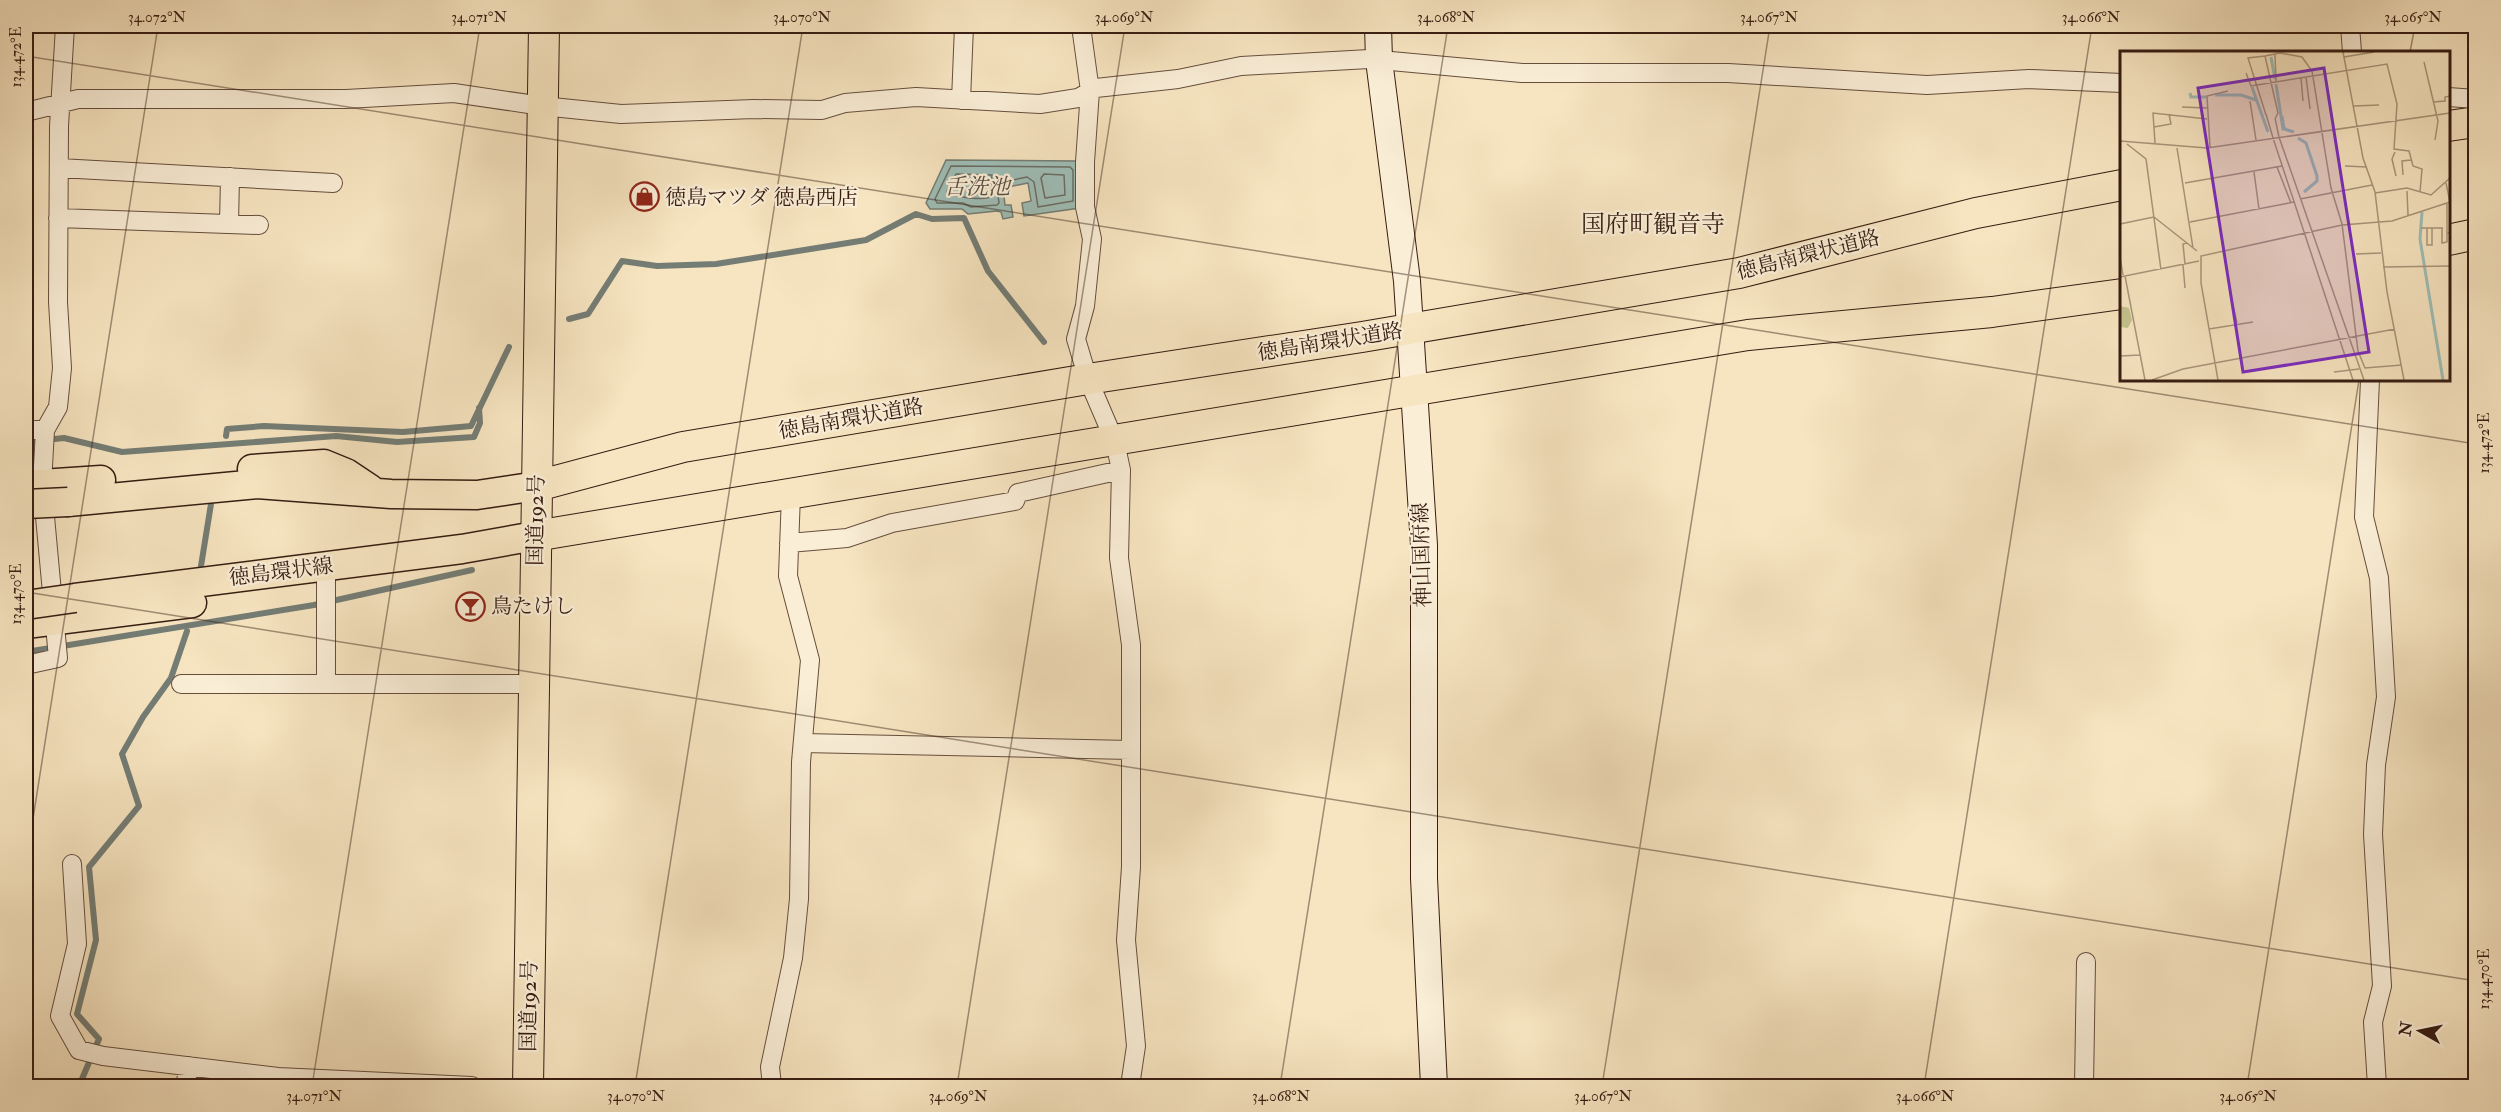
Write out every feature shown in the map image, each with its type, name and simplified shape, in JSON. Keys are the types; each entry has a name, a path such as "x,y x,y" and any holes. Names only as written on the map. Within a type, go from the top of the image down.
{"highway":[{"name":"国道192号","path":"528,1086 544,26"},
{"path":"2450,126 2475,122"},
{"name":"徳島南環状道路","path":"537,486 683,447 1739,273 1976,213 2120,185"},
{"path":"2450,240 2475,234"},
{"path":"535,536 1748,335 1992,312 2120,294"}],"main road":[{"name":"神山国府線","path":"1378,26 1379,60 1407,281 1424,545 1424,878 1434,1086"},
{"path":"31,491 324,464 346,473 376,493"},
{"path":"31,491 69,502 257,484 376,493 477,495 537,486"},
{"name":"徳島環状線","path":"26,605 462,549 535,536"},
{"path":"26,624 57,638 285,585 326,566"}],"street":[{"path":"26,665 58,658 57,638 31,491 44,438 58,407 62,368 57,302 58,168 65,26"},
{"path":"961,100 964,26"},
{"path":"1081,26 1090,91 1085,162 1085,207 1092,239 1085,306 1076,339 1088,379 1115,441 1120,470 1119,558 1131,645 1131,867 1126,940 1136,1047 1130,1086"},
{"path":"2350,26 2352,51"},
{"path":"26,112 78,99 346,99 454,93 542,106 621,114 754,109 822,110 845,103 916,98 1040,104 1078,98 1096,88 1178,79 1241,66 1379,60 1522,73 1728,73 1927,85 2029,79 2120,83"},
{"path":"2450,97 2475,99"},
{"path":"58,168 333,183"},
{"path":"229,224 230,177"},
{"path":"58,218 259,225"},
{"path":"2370,381 2364,517 2379,578 2386,697 2376,765 2373,834 2382,986 2373,1022 2377,1086"},
{"path":"26,430 44,438"},
{"path":"789,543 847,538 892,523 1015,501 1018,493 1120,470"},
{"path":"772,1086 770,1067 793,958 799,899 803,743 810,660 788,576 791,494"},
{"path":"326,566 326,683"},
{"path":"182,684 533,684"},
{"path":"803,743 1131,750"},
{"path":"72,864 77,944 60,1016 81,1051 103,1056 189,1066 277,1082 472,1086"},
{"path":"2084,1086 2086,962"},
{"path":"185,1086 189,1066"}],"water":[{"name":"舌洗池","path":"946,160 1078,161 1080,208 1024,216 1022,203 1031,201 1028,183 1003,188 1005,205 1011,205 1013,217 1003,219 1001,212 997,211 968,214 962,209 930,209 926,203"}],"waterway":[{"path":"569,319 588,314 622,261 657,266 716,264 823,247 866,240 916,214 932,219 964,218 988,271 1044,342"},
{"path":"226,436 227,429 264,426 403,432 471,426 509,347"},
{"path":"26,442 64,438 122,452 336,436 397,442 474,437 480,423 479,408"},
{"path":"201,566 211,504"},
{"path":"26,652 314,605 472,570"},
{"path":"79,1086 99,1039 77,1014 96,940 89,867 139,806 122,754 143,717 171,678 187,631"}],"place":[{"name":"徳島マツダ 徳島西店","path":"644,197"},
{"name":"鳥たけし","path":"470,606"}],"district":[{"name":"国府町観音寺","path":"1653,224"}]}
